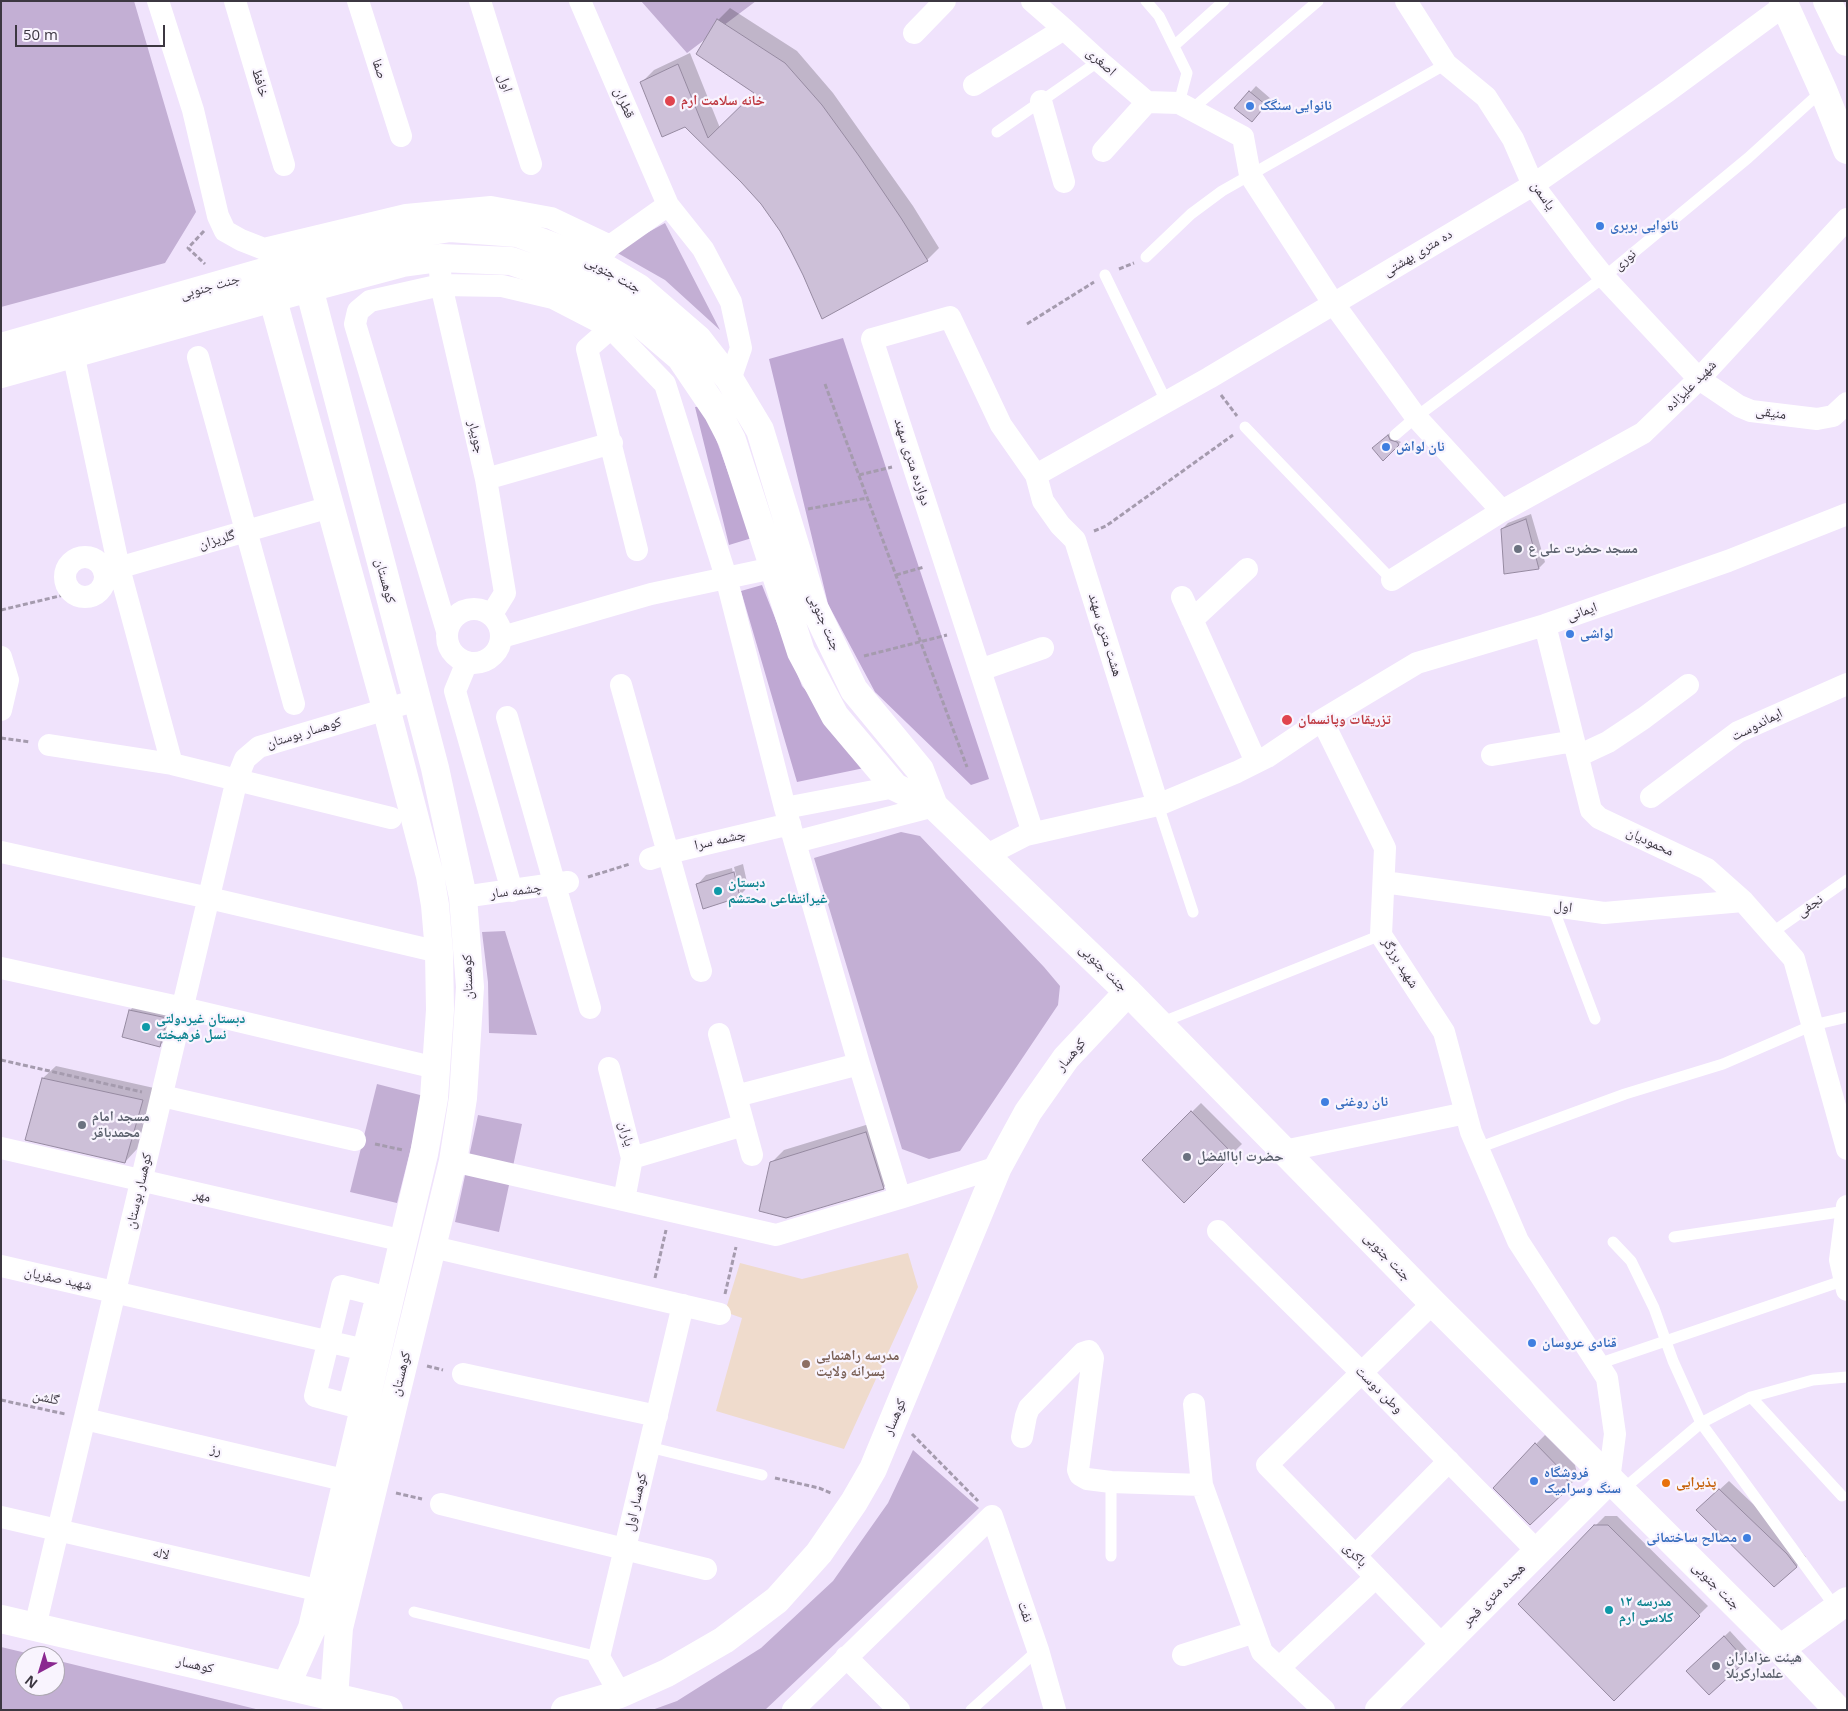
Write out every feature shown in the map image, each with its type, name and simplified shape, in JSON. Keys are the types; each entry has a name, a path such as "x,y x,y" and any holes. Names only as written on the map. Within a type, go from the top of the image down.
{"main road":[{"path":"1827,1 1847,42"},
{"path":"1784,3 1823,90 1847,150"},
{"name":"جنت جنوبی","path":"1,347 302,261 395,237 450,228 517,233 603,254 698,339 730,380 760,430 814,607 854,690 920,770 934,806"},
{"name":"جنت جنوبی","path":"1,374 402,263 440,258 511,262 575,283 618,319 680,357 718,413 732,440 801,652 835,716 895,787 934,806 1128,992 1433,1304 1780,1649 1838,1710"},
{"name":"کوهستان","path":"302,261 435,768 463,897 470,987 463,1098 453,1161 339,1628 334,1698"},
{"name":"کوهستان","path":"266,271 430,876 435,905 439,952 440,1010 434,1098 424,1154 404,1241 370,1351 348,1481 312,1628 286,1686"},
{"path":"330,508 363,498"},
{"path":"430,876 458,870"},
{"name":"کوهسار","path":"565,1710 620,1694 667,1673 724,1640 778,1600 819,1553 854,1502 873,1469 998,1167 1028,1112 1066,1058 1128,992"},
{"name":"هجده متری فجر","path":"1379,1710 1538,1552 1615,1486"},
{"path":"1780,1649 1841,1604"},
{"name":"کوهسار","path":"1,1618 389,1710"},
{"path":"300,1655 302,1670 314,1678 328,1677 337,1662"}],"street":[{"name":"خافظ","path":"235,1 284,165"},
{"name":"صفا","path":"358,1 401,136"},
{"name":"اول","path":"480,1 531,164"},
{"name":"قطران","path":"580,1 668,205 703,249 731,302 741,348 730,380"},
{"path":"914,33 945,1"},
{"name":"اصغری","path":"1032,1 1064,28 1098,61 1147,102"},
{"name":"یاسمن","path":"1406,1 1446,64 1486,98 1513,139 1533,185 1604,277 1699,379"},
{"path":"163,3 193,110 218,216 225,231 241,240 264,249 406,214 491,207 551,218 603,254 668,205"},
{"name":"ده متری بهشتی","path":"1036,475 1209,378 1533,185 1668,92 1784,3"},
{"path":"974,85 1064,28"},
{"path":"1041,101 1064,182"},
{"path":"1103,151 1147,102 1185,107 1243,137 1250,175 1333,303 1416,417 1502,511"},
{"name":"شهید علیزاده","path":"1392,580 1502,511 1643,433 1699,379 1847,219"},
{"name":"جویبار","path":"440,258 441,285 486,479 504,593 492,614"},
{"path":"446,631 452,618 464,610 479,608 492,614 501,626 502,640 496,654 484,662 470,664 457,658 448,646 446,631 355,324 358,310 370,301 441,285 502,286 552,298 618,319 664,384 726,577 790,824 859,1064 900,1198"},
{"name":"دوازده متری سهند","path":"1034,833 872,339 950,317 1001,425 1036,475"},
{"path":"618,319 587,350 637,550"},
{"path":"73,353 111,570 172,764"},
{"path":"198,357 248,532 294,704"},
{"name":"منیقی","path":"1699,379 1739,406 1757,412 1817,419 1833,416 1847,403"},
{"path":"486,479 612,444"},
{"name":"هشت متری سهند","path":"1036,475 1043,501 1060,525 1075,540 1158,805"},
{"name":"گلریزان","path":"111,570 330,508"},
{"name":"ایمانی","path":"1322,720 1417,663 1545,625 1728,560 1847,514"},
{"path":"88,557 111,570 100,590 92,596 81,597 72,592 66,584 64,574 69,564 77,558 88,557"},
{"path":"502,637 651,594 773,568"},
{"path":"1192,620 1247,569"},
{"path":"1182,597 1256,762"},
{"name":"محمودیان","path":"1545,625 1591,810 1599,818 1707,869 1743,901 1773,932 1794,959 1846,1145"},
{"path":"980,670 1043,648"},
{"path":"1,657 8,680 1,710"},
{"path":"467,662 455,691 512,891"},
{"name":"ایماندوست","path":"1651,797 1738,732 1847,684"},
{"path":"621,685 659,856 701,971"},
{"path":"1492,755 1576,748 1608,742 1688,686"},
{"name":"کوهسار بوستان","path":"35,1627 237,779 245,759 259,747 417,700"},
{"path":"507,717 562,884 590,1008"},
{"path":"985,856 1026,834 1158,805 1256,762 1322,720"},
{"name":"شهید برزگر","path":"1322,720 1386,848 1381,935 1444,1032 1471,1132 1518,1241 1607,1378 1615,1434 1615,1486"},
{"path":"49,745 172,764 391,818"},
{"path":"790,824 895,787"},
{"path":"790,824 934,806"},
{"name":"چشمه‌ سرا","path":"659,856 790,824"},
{"path":"1,852 439,952"},
{"name":"اول","path":"1384,882 1604,913 1743,901"},
{"name":"چشمه سار","path":"463,897 562,884"},
{"path":"1,968 183,1008 436,1068"},
{"path":"719,1034 752,1155"},
{"path":"736,1096 859,1064"},
{"name":"یاران","path":"608,1068 632,1158 624,1200"},
{"path":"162,1096 355,1140"},
{"path":"1284,1151 1466,1113"},
{"path":"632,1158 744,1126"},
{"name":"مهر","path":"1,1148 141,1182 404,1241"},
{"path":"453,1161 776,1236 998,1167"},
{"path":"1846,1285 1840,1260 1847,1206"},
{"name":"وطن دوست","path":"1218,1231 1362,1372 1538,1552"},
{"path":"433,1247 720,1314"},
{"name":"شهید صفریان","path":"1,1266 370,1351"},
{"path":"342,1286 377,1296 370,1351 349,1404 315,1396 328,1341 342,1286"},
{"path":"1362,1372 1433,1304"},
{"name":"کوهسار اول","path":"600,1657 683,1306"},
{"path":"1022,1437 1029,1408 1082,1352 1088,1351 1093,1358 1078,1470 1080,1475 1087,1479 1111,1482 1202,1485"},
{"name":"باکری","path":"1362,1372 1267,1465 1443,1646"},
{"path":"462,1374 656,1416"},
{"path":"1194,1404 1202,1485 1262,1652 1324,1710"},
{"name":"رز","path":"85,1419 348,1481"},
{"path":"1355,1556 1449,1461"},
{"path":"441,1504 706,1568"},
{"path":"792,1710 992,1516"},
{"name":"نفت","path":"992,1516 1038,1650 1055,1710"},
{"name":"لاله","path":"1,1517 321,1591"},
{"path":"1279,1668 1376,1576"},
{"path":"1183,1655 1255,1632"},
{"path":"600,1657 620,1694"},
{"path":"846,1657 899,1710"}],"lane":[{"path":"1146,1 1159,16 1175,45 1187,73 1185,107"},
{"path":"1175,45 1224,1"},
{"path":"1185,107 1318,1"},
{"path":"997,132 1098,61"},
{"path":"1146,257 1191,214 1222,191 1446,64"},
{"name":"نوری","path":"1395,435 1416,417 1604,277 1748,158 1823,90"},
{"path":"1105,275 1166,401"},
{"path":"1245,427 1392,580"},
{"path":"1158,805 1193,912"},
{"name":"نجفی","path":"1773,932 1847,880"},
{"path":"1552,905 1595,1019"},
{"path":"1159,1024 1381,935"},
{"path":"1478,1148 1625,1094 1723,1064 1813,1026 1847,1017"},
{"path":"1674,1237 1846,1211"},
{"path":"1613,1242 1631,1262 1654,1308 1673,1361 1701,1423 1841,1604"},
{"path":"1598,1364 1846,1285"},
{"path":"1615,1486 1701,1423 1751,1397 1814,1380 1847,1377"},
{"path":"1751,1397 1842,1496"},
{"path":"649,1447 762,1475"},
{"path":"1111,1482 1111,1556"},
{"path":"414,1612 600,1657"},
{"path":"971,1710 1038,1650"}],"path":[{"path":"205,264 188,248 218,216"},
{"path":"1026,324 1105,275 1146,257"},
{"path":"1075,540 1106,526 1245,427 1209,378"},
{"path":"825,384 967,767"},
{"path":"859,475 912,463"},
{"path":"805,510 867,498"},
{"path":"896,575 945,562"},
{"path":"1,610 72,592"},
{"path":"857,658 967,630"},
{"path":"1,738 49,745"},
{"path":"562,884 659,856"},
{"path":"1,1060 162,1096"},
{"path":"355,1140 424,1154"},
{"path":"650,1298 670,1211"},
{"path":"720,1314 741,1227"},
{"path":"405,1361 462,1374"},
{"name":"گلشن","path":"1,1400 85,1419"},
{"path":"895,1416 992,1516"},
{"path":"762,1475 819,1488 854,1502"},
{"path":"374,1488 441,1504"}],"shaded area":[{"path":"1,1 134,1 196,212 165,263 1,307"},
{"path":"641,1 756,1 687,53"},
{"path":"665,223 720,330 665,280 614,251"},
{"path":"843,338 989,779 971,785 875,692 828,604 769,359"},
{"path":"704,406 752,538 729,545 695,407"},
{"path":"762,585 802,686 869,767 797,782 741,591"},
{"path":"901,832 920,836 1060,986 1058,1005 960,1151 929,1159 902,1149 814,858"},
{"path":"505,931 537,1035 489,1033 488,982 482,932"},
{"path":"377,1084 424,1096 397,1203 350,1192"},
{"path":"478,1115 522,1124 499,1232 455,1222"},
{"name":"مدرسه راهنمایی پسرانه ولایت","path":"908,1253 918,1287 844,1449 716,1411 742,1318 725,1312 740,1263 802,1279"},
{"path":"913,1450 979,1508 765,1710 652,1710 677,1701 761,1648 833,1581 888,1503"},
{"path":"1,1647 15,1650 15,1696 65,1696 65,1662 260,1710 1,1710"}],"building":[{"path":"717,19 785,63 822,105 859,156 928,261 822,319 791,251 761,204 685,127 662,137 640,82 678,64 708,138 754,93 696,54"},
{"name":"نانوایی سنگک","path":"1249,91 1266,105 1252,122 1234,108"},
{"name":"نان لواش","path":"1388,435 1390,440 1397,442 1399,445 1383,461 1372,448"},
{"name":"مسجد حضرت علی ع","path":"1526,519 1539,569 1504,574 1501,529"},
{"name":"دبستان غیرانتفاعی محتشم","path":"734,872 740,897 703,909 696,884"},
{"name":"دبستان غیردولتی نسل فرهیخته","path":"129,1010 167,1018 160,1047 122,1037"},
{"name":"مسجد امام محمدباقر","path":"42,1078 143,1100 125,1163 25,1140"},
{"name":"حضرت اباالفضل","path":"1191,1111 1233,1154 1184,1203 1142,1160"},
{"path":"866,1132 884,1189 786,1218 759,1211 770,1162"},
{"name":"فروشگاه سنگ وسرامیک","path":"1535,1443 1566,1475 1569,1488 1530,1525 1493,1488"},
{"name":"مصالح ساختمانی","path":"1719,1489 1787,1554 1797,1567 1774,1587 1696,1510"},
{"name":"مدرسه ۱۲ کلاسی ارم","path":"1594,1525 1608,1525 1700,1616 1614,1701 1518,1604"},
{"name":"هیئت عزاداران علمدارکربلا","path":"1724,1636 1746,1661 1709,1695 1686,1671"}],"place":[{"name":"خانه سلامت ارم","path":"670,101"},
{"name":"نانوایی سنگک","path":"1250,106"},
{"name":"نانوایی بربری","path":"1600,226"},
{"name":"نان لواش","path":"1386,447"},
{"name":"مسجد حضرت علی ع","path":"1518,549"},
{"name":"لواشی","path":"1570,634"},
{"name":"تزریقات وپانسمان","path":"1287,720"},
{"name":"دبستان غیرانتفاعی محتشم","path":"718,891"},
{"name":"دبستان غیردولتی نسل فرهیخته","path":"146,1027"},
{"name":"نان روغنی","path":"1325,1102"},
{"name":"مسجد امام محمدباقر","path":"82,1125"},
{"name":"حضرت اباالفضل","path":"1187,1157"},
{"name":"قنادی عروسان","path":"1532,1343"},
{"name":"مدرسه راهنمایی پسرانه ولایت","path":"806,1364"},
{"name":"فروشگاه سنگ وسرامیک","path":"1534,1481"},
{"name":"پذیرایی","path":"1666,1483"},
{"name":"مصالح ساختمانی","path":"1747,1538"},
{"name":"مدرسه ۱۲ کلاسی ارم","path":"1609,1610"},
{"name":"هیئت عزاداران علمدارکربلا","path":"1716,1666"}]}
